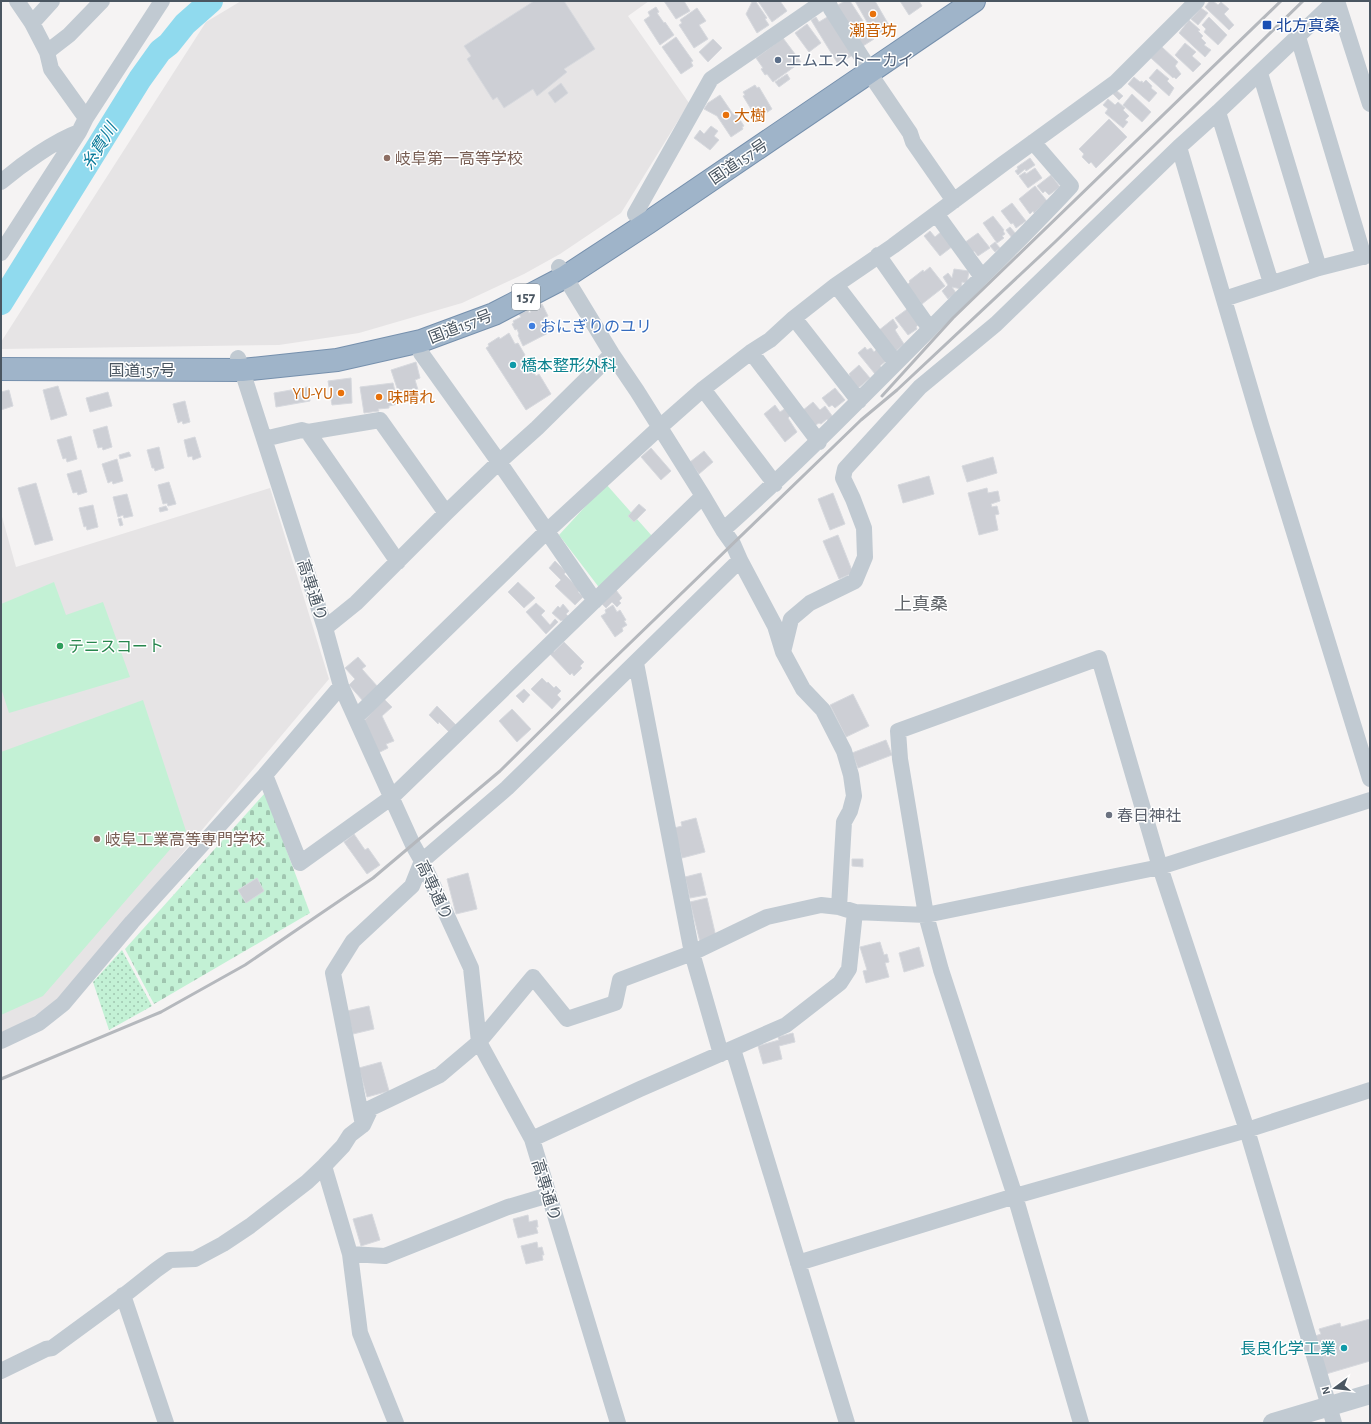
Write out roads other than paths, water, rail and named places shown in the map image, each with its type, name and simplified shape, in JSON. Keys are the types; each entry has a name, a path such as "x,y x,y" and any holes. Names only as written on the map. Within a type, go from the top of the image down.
{"highway":[{"name":"国道157号","path":"1,369 240,364 337,360 416,342 494,314 562,272 649,222 867,66 952,1"},
{"name":"国道157号","path":"1,361 240,364 334,348 417,328 489,302 562,272 636,214 867,66 974,1"}],"street":[{"path":"17,1 32,23 47,52 51,69 83,125"},
{"path":"32,23 52,1"},
{"path":"47,52 69,35 102,1"},
{"path":"1,253 162,1"},
{"path":"636,214 711,79 824,1"},
{"path":"828,1 831,9 867,66 874,80 910,133 913,142 954,201"},
{"path":"356,717 546,532 703,389 751,352 770,340 794,318 836,285 937,215 1033,142 1116,82 1198,1"},
{"path":"784,652 791,619 810,603 855,581 865,557 864,528 854,499 843,478 845,469 920,387 996,324 1179,147 1336,1 1370,104"},
{"path":"1224,300 1319,268 1367,256 1298,37"},
{"path":"1260,73 1319,268"},
{"path":"1218,112 1271,283"},
{"path":"1,182 16,170 83,125"},
{"path":"723,530 775,484 819,442 1027,233 1071,186 1033,142"},
{"path":"1179,147 1261,425 1370,779"},
{"path":"937,215 982,277"},
{"path":"878,255 930,329"},
{"path":"562,272 612,354 660,427 733,544 775,626 784,652 803,689 823,710 844,751 851,775 854,796 850,810 844,822 839,907"},
{"path":"836,285 896,363"},
{"path":"794,318 859,401"},
{"path":"416,342 422,353 595,601"},
{"path":"751,352 819,442"},
{"path":"325,628 356,603 446,513 537,428 612,354"},
{"name":"高専通り","path":"240,364 325,628 342,686 471,968 479,1042 532,1139 618,1423"},
{"path":"703,389 775,484"},
{"path":"264,439 302,430 308,432 380,420 446,513"},
{"path":"308,432 398,562"},
{"path":"265,775 300,863 392,797 703,496"},
{"path":"363,1125 333,973 353,941 412,886 422,861 507,788 740,560"},
{"path":"1081,1423 1015,1196 941,970 926,914 900,759 898,730 1099,658 1160,867 1247,1130 1331,1414"},
{"path":"636,663 692,953 798,1263 847,1423"},
{"path":"1,1041 39,1024 63,1004 132,922 265,775 342,686"},
{"path":"1,1371 46,1349 52,1348 170,1260 195,1259 223,1244 250,1226 307,1182 324,1166 343,1146 350,1135 363,1125 371,1108 440,1075 479,1042 533,977 567,1019 615,1003 620,980 692,953 767,917 821,905 839,907 855,912 926,914 1160,867 1370,800"},
{"path":"532,1139 640,1089 786,1026 840,983 849,969 855,912"},
{"path":"798,1263 1015,1196 1247,1130 1370,1090"},
{"path":"324,1166 350,1254 360,1334 396,1423"},
{"path":"350,1254 385,1256 508,1207 549,1195"},
{"path":"123,1295 166,1423"},
{"path":"1273,1423 1331,1414 1370,1394"}],"waterway":[{"name":"糸貫川","path":"1,303 140,79 160,51 169,44 185,24 211,1"}],"railway":[{"path":"882,396 953,318 1281,1"},
{"path":"1,1079 161,1012 245,965 373,878 500,771 597,675 861,420 897,390 1055,242 1303,1"}],"place":[{"name":"潮音坊","path":"873,14"},
{"name":"北方真桑","path":"1267,25"},
{"name":"エムエストーカイ","path":"778,60"},
{"name":"大樹","path":"726,115"},
{"name":"岐阜第一高等学校","path":"387,158"},
{"name":"おにぎりのユリ","path":"532,326"},
{"name":"橋本整形外科","path":"513,365"},
{"name":"YU-YU","path":"341,393"},
{"name":"味晴れ","path":"379,397"},
{"name":"テニスコート","path":"60,646"},
{"name":"春日神社","path":"1109,815"},
{"name":"岐阜工業高等専門学校","path":"97,839"},
{"name":"長良化学工業","path":"1344,1348"}],"district":[{"name":"上真桑","path":"921,604"}]}
